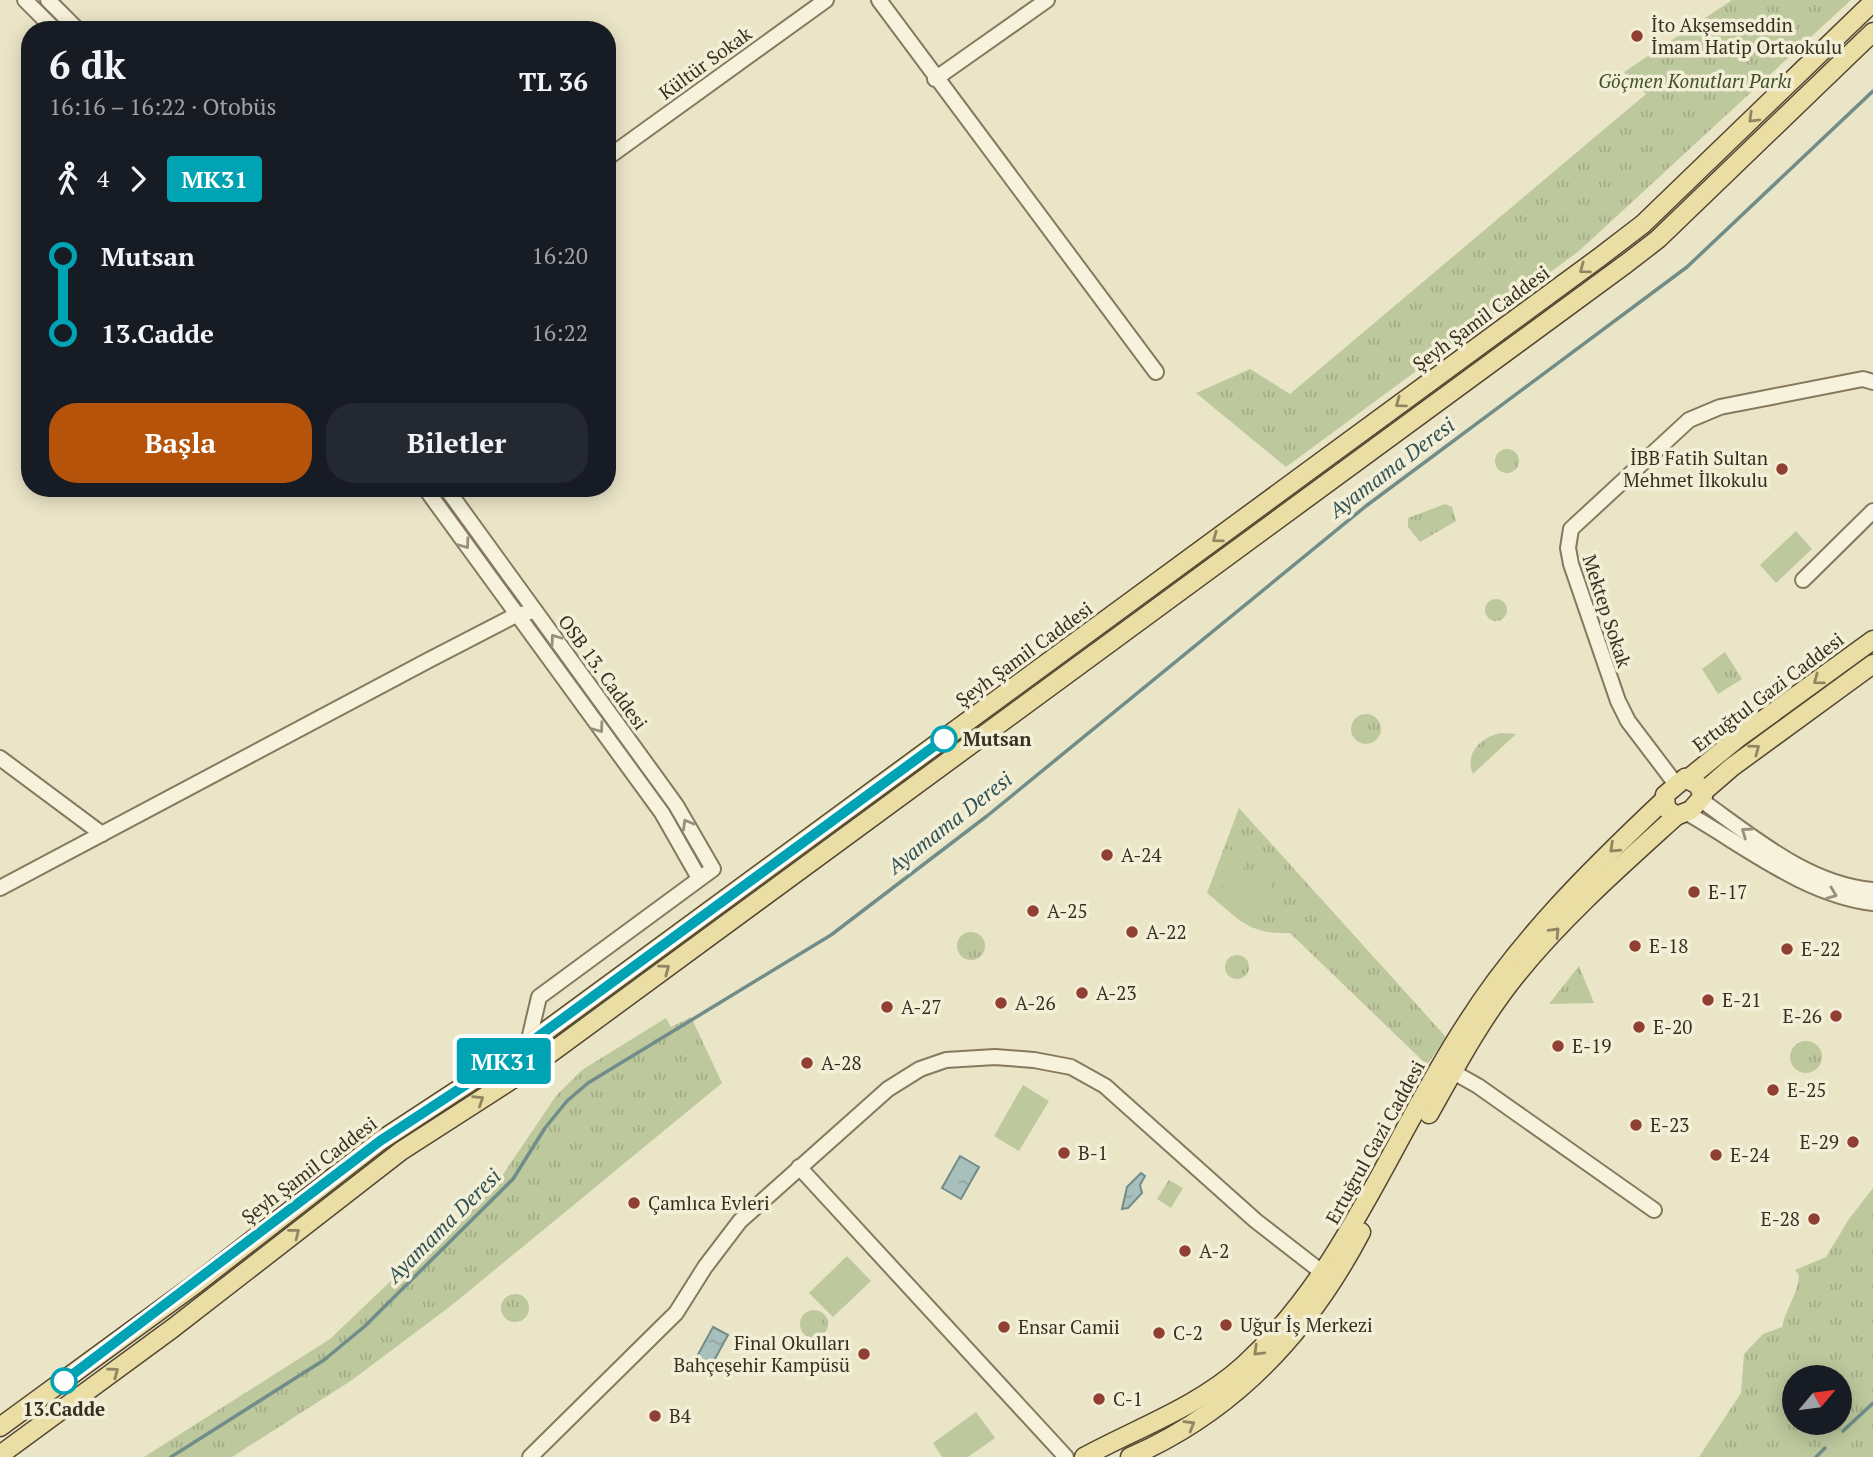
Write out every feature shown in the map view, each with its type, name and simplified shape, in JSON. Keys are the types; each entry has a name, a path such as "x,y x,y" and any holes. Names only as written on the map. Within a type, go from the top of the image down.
{"main road":[{"name":"Şeyh Şamil Caddesi","path":"0,1427 175,1300 380,1141 528,1044 1622,241 1685,185 1873,2"},
{"name":"Şeyh Şamil Caddesi","path":"0,1455 173,1328 401,1150 533,1066 1627,263 1658,239 1873,32"},
{"name":"Ertuğtul Gazi Caddesi","path":"1664,801 1682,780 1873,640"},
{"path":"1682,780 1702,796 1732,767 1873,664"},
{"name":"Ertuğrul Gazi Caddesi","path":"1084,1457 1205,1394 1241,1367 1282,1328 1323,1273 1447,1069 1525,965 1613,873 1702,796"},
{"path":"1664,801 1666,808 1682,815"},
{"name":"Ertuğrul Gazi Caddesi","path":"1130,1457 1195,1423 1277,1355 1303,1325 1332,1286 1447,1069 1465,1025 1536,928 1603,858 1664,801"}],"street":[{"path":"25,0 46,21"},
{"path":"48,0 69,21"},
{"name":"Kültür Sokak","path":"616,152 826,0"},
{"path":"879,0 935,79 1156,372"},
{"path":"935,79 1047,0"},
{"name":"Mektep Sokak","path":"1682,780 1628,721 1609,679 1571,564 1568,548 1571,529 1576,521 1689,420 1720,407 1870,378"},
{"name":"OSB 13. Caddesi","path":"431,497 662,813 699,878 713,869 676,805 453,497"},
{"path":"1802,580 1873,511"},
{"path":"0,888 516,615 535,611"},
{"path":"0,758 102,834"},
{"path":"1702,796 1773,851 1810,872 1849,886 1873,890"},
{"path":"1682,815 1802,881 1845,899 1873,903"},
{"path":"528,1044 538,997 699,878"},
{"path":"530,1457 676,1313 705,1267 740,1221 888,1088 920,1069 946,1060 995,1057 1071,1067 1105,1086 1256,1221 1323,1273"},
{"path":"1447,1069 1654,1210"},
{"path":"799,1167 1066,1457"}],"green space":[{"name":"Göçmen Konutları Parkı","path":"1732,0 1851,0 1579,251 1286,467 1196,393 1250,369 1290,394 1646,94 1624,72"},
{"path":"1507,449 1516,452 1519,461 1516,470 1507,473 1498,470 1495,461 1498,452"},
{"path":"1445,504 1452,507 1456,521 1420,542 1408,527 1408,518"},
{"path":"1796,531 1812,549 1776,583 1760,565"},
{"path":"1496,599 1504,602 1507,610 1504,618 1496,621 1488,618 1485,610 1488,602"},
{"path":"1725,652 1742,679 1718,694 1702,669"},
{"path":"1366,714 1377,718 1381,729 1377,740 1366,744 1355,740 1351,729 1355,718"},
{"path":"1501,733 1516,734 1473,774 1471,759 1476,747 1487,738"},
{"path":"1239,808 1446,1037 1427,1065 1290,933 1253,928 1207,893"},
{"path":"1227,848 1248,857 1234,891 1213,882"},
{"path":"1258,858 1280,867 1260,914 1238,904"},
{"path":"971,932 981,936 985,946 981,956 971,960 961,956 957,946 961,936"},
{"path":"1237,955 1245,959 1249,967 1245,975 1237,979 1229,975 1225,967 1229,959"},
{"path":"1579,966 1594,1003 1549,1004"},
{"path":"691,1017 722,1083 452,1305 352,1380 232,1457 144,1457 330,1339 504,1173 556,1096 582,1070 666,1018 671,1027"},
{"path":"1806,1041 1817,1046 1822,1057 1817,1068 1806,1073 1795,1068 1790,1057 1795,1046"},
{"path":"1023,1085 1049,1101 1019,1151 994,1136"},
{"path":"1169,1180 1183,1188 1171,1208 1157,1199"},
{"path":"1873,1188 1873,1457 1699,1457 1741,1393 1744,1354 1763,1334 1782,1327 1798,1282 1799,1275 1795,1270 1826,1257 1849,1219"},
{"path":"847,1256 871,1281 833,1317 809,1293"},
{"path":"515,1294 525,1298 529,1308 525,1318 515,1322 505,1318 501,1308 505,1298"},
{"path":"814,1310 824,1314 828,1324 824,1334 814,1338 804,1334 800,1324 804,1314"},
{"path":"976,1412 995,1438 968,1457 942,1457 933,1443"}],"water":[{"path":"960,1156 979,1167 961,1199 942,1188"},
{"path":"1141,1173 1145,1176 1140,1185 1142,1193 1128,1208 1122,1209 1127,1187"},
{"path":"713,1327 728,1335 710,1368 695,1360"}],"waterway":[{"name":"Ayamama Deresi","path":"171,1457 324,1360 365,1326 513,1179 545,1128 567,1101 588,1083 831,935 987,816 1366,506 1687,267 1873,91"},
{"path":"1852,1423 1873,1403"},
{"path":"1816,1457 1825,1448"}],"bus line":[{"name":"MK31","path":"64,1381 197,1283 380,1141 528,1044 944,739"}],"place":[{"name":"İto Akşemseddin İmam Hatip Ortaokulu","path":"1637,36"},
{"name":"İBB Fatih Sultan Mehmet İlkokulu","path":"1782,469"},
{"name":"Mutsan","path":"944,739"},
{"name":"A-24","path":"1107,855"},
{"name":"E-17","path":"1694,892"},
{"name":"A-25","path":"1033,911"},
{"name":"A-22","path":"1132,932"},
{"name":"E-18","path":"1635,946"},
{"name":"E-22","path":"1787,949"},
{"name":"A-23","path":"1082,993"},
{"name":"E-21","path":"1708,1000"},
{"name":"A-26","path":"1001,1003"},
{"name":"A-27","path":"887,1007"},
{"name":"E-26","path":"1836,1016"},
{"name":"E-20","path":"1639,1027"},
{"name":"E-19","path":"1558,1046"},
{"name":"A-28","path":"807,1063"},
{"name":"E-25","path":"1773,1090"},
{"name":"E-23","path":"1636,1125"},
{"name":"E-29","path":"1853,1142"},
{"name":"B-1","path":"1064,1153"},
{"name":"E-24","path":"1716,1155"},
{"name":"Çamlıca Evleri","path":"634,1203"},
{"name":"E-28","path":"1814,1219"},
{"name":"A-2","path":"1185,1251"},
{"name":"Uğur İş Merkezi","path":"1226,1325"},
{"name":"Ensar Camii","path":"1004,1327"},
{"name":"C-2","path":"1159,1333"},
{"name":"Final Okulları Bahçeşehir Kampüsü","path":"864,1354"},
{"name":"13.Cadde","path":"64,1381"},
{"name":"C-1","path":"1099,1399"},
{"name":"B4","path":"655,1416"}]}
